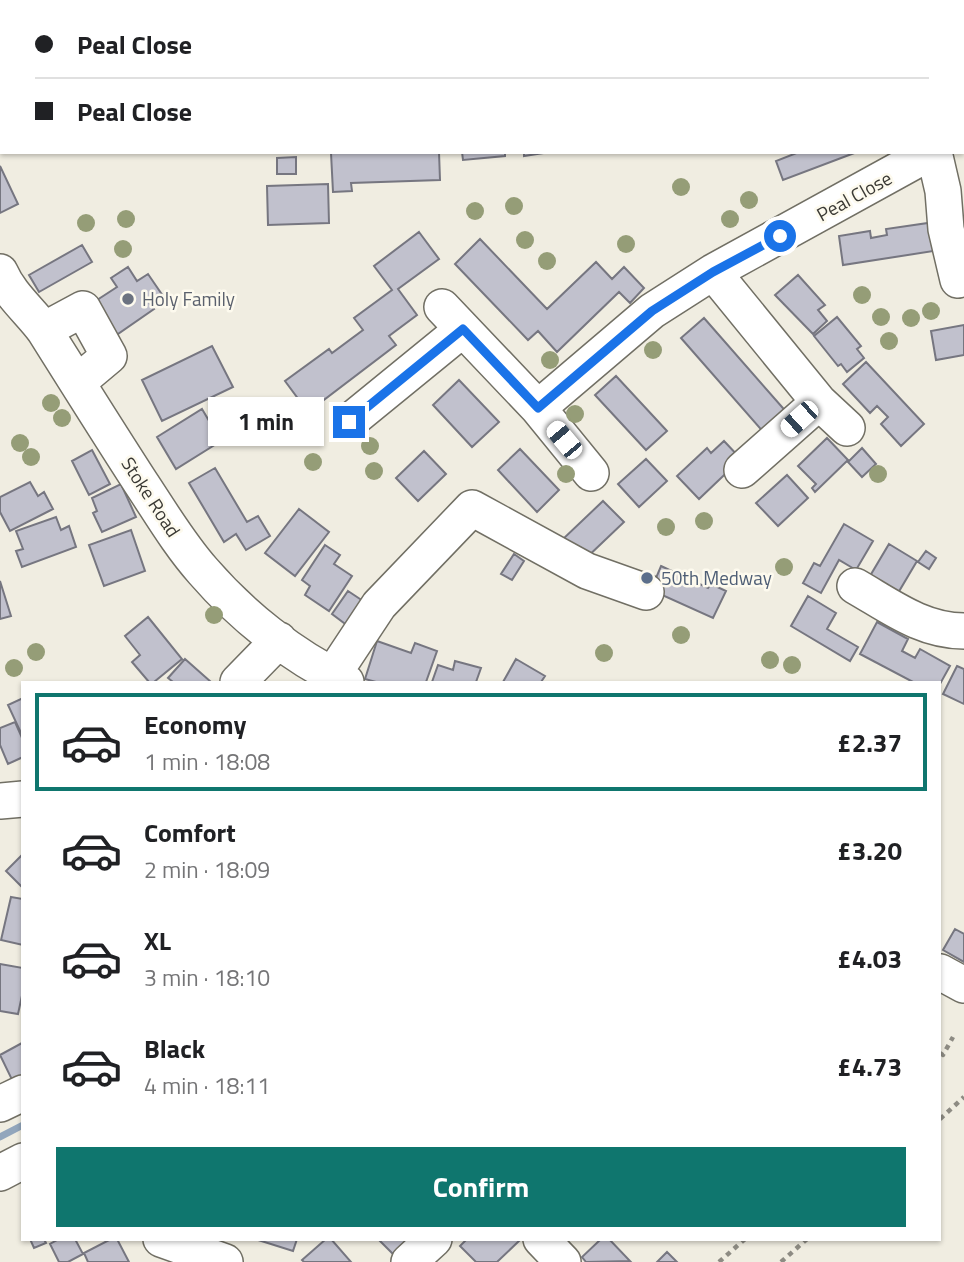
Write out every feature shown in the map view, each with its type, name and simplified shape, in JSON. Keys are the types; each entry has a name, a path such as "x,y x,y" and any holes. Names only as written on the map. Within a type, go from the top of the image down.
{"street":[{"name":"Peal Close","path":"538,408 652,311 713,272 929,154"},
{"path":"934,154 943,191 946,229 958,280"},
{"path":"713,272 819,402 846,428"},
{"name":"Stoke Road","path":"2,284 29,309 44,330 193,559 234,603 279,640 339,679"},
{"path":"349,422 453,318 538,408 591,473"},
{"path":"742,470 819,402"},
{"path":"339,679 379,605 472,508 587,571 646,592"},
{"path":"855,586 917,622 935,629 964,631"},
{"path":"239,681 279,640"},
{"path":"0,801 21,799"},
{"path":"941,973 964,985"},
{"path":"0,1104 21,1094"},
{"path":"0,1173 21,1162"},
{"path":"166,1241 215,1260"},
{"path":"409,1262 432,1241"},
{"path":"543,1241 563,1262"}],"path":[{"path":"941,1054 943,1055 953,1037"},
{"path":"941,1118 964,1097"},
{"path":"719,1262 743,1241"},
{"path":"781,1262 805,1241"}],"building":[{"path":"331,154 439,154 440,180 351,183 352,191 333,192"},
{"path":"462,154 505,154 505,156 463,160"},
{"path":"794,154 852,154 783,180 776,161"},
{"path":"296,157 296,174 277,174 277,158"},
{"path":"0,166 18,204 0,213"},
{"path":"328,184 329,223 268,225 267,186"},
{"path":"935,222 940,250 843,265 839,236 870,231 871,238 887,235 886,229"},
{"path":"419,232 439,259 398,289 417,315 389,336 396,345 308,412 285,381 329,349 332,353 363,330 354,318 392,290 374,266"},
{"path":"480,239 547,309 596,262 612,279 624,267 644,288 630,303 619,292 557,352 538,331 528,340 455,264"},
{"path":"82,245 92,262 39,292 29,275"},
{"name":"Holy Family","path":"128,267 137,281 148,274 163,296 150,304 154,309 115,336 94,302 117,287 111,278"},
{"path":"798,275 825,305 818,310 827,321 813,334 775,295"},
{"path":"837,317 861,346 857,349 864,358 847,372 841,364 838,366 814,336"},
{"path":"704,318 789,415 766,435 681,338"},
{"path":"964,325 964,355 936,360 931,331"},
{"path":"212,346 233,387 162,421 142,380"},
{"path":"866,362 924,424 901,446 881,424 888,417 877,406 870,413 843,384"},
{"path":"616,376 667,431 646,450 595,395"},
{"path":"459,380 499,422 472,447 433,405"},
{"path":"202,409 221,441 176,469 157,437"},
{"path":"827,438 848,460 815,492 812,488 816,484 798,466"},
{"path":"724,441 741,459 699,499 677,476 707,448 711,453"},
{"path":"862,448 876,464 862,477 848,462"},
{"path":"520,449 559,490 537,512 498,470"},
{"path":"92,450 110,484 89,495 72,461"},
{"path":"424,451 446,474 418,501 396,478"},
{"path":"646,459 667,481 639,507 618,484"},
{"path":"215,468 247,522 258,516 270,536 246,550 236,534 224,542 189,483"},
{"path":"787,475 808,498 778,526 756,503"},
{"path":"30,482 38,496 44,492 53,509 10,531 0,512 0,497"},
{"path":"121,484 136,517 102,532 93,513 97,511 92,498"},
{"path":"603,501 624,522 583,561 563,539"},
{"path":"299,509 329,532 295,576 265,553"},
{"path":"56,517 61,530 69,526 76,547 22,567 16,551 23,549 16,531"},
{"path":"844,524 873,541 856,570 839,560 821,593 803,583 814,563 820,566"},
{"path":"131,530 145,571 104,586 89,545"},
{"path":"889,544 917,561 898,593 870,576"},
{"path":"325,545 340,555 334,564 352,576 329,611 305,595 310,586 302,580"},
{"path":"926,551 936,558 929,569 918,562"},
{"path":"514,554 524,561 512,580 501,574"},
{"path":"661,566 708,588 711,584 726,591 713,618 651,590"},
{"path":"0,581 11,616 0,619"},
{"path":"348,591 369,605 352,629 332,614"},
{"path":"808,596 836,613 827,629 858,647 850,661 791,626"},
{"path":"148,617 182,659 155,681 148,681 132,662 140,655 125,636"},
{"path":"877,622 908,639 902,651 915,658 920,649 950,666 941,682 911,681 860,654"},
{"path":"377,641 411,653 415,643 437,651 426,681 365,679"},
{"path":"185,659 210,681 172,681 168,678"},
{"path":"516,659 545,676 542,681 504,681"},
{"path":"455,661 481,668 476,681 432,681 438,665 453,670"},
{"path":"957,666 964,669 964,704 943,694"},
{"path":"21,699 21,733 8,705"},
{"path":"15,722 21,736 21,758 8,764 0,745 0,728"},
{"path":"21,856 21,886 6,871"},
{"path":"11,897 21,899 21,945 1,940"},
{"path":"955,929 964,934 964,962 943,950"},
{"path":"0,964 21,968 21,1000 18,1014 0,1011"},
{"path":"21,1044 21,1088 17,1090 0,1055"},
{"path":"31,1241 45,1241 46,1243 34,1248"},
{"path":"55,1241 76,1241 83,1254 68,1262 59,1262 50,1244"},
{"path":"107,1241 118,1241 129,1262 88,1262 84,1253"},
{"path":"261,1241 296,1241 293,1251"},
{"path":"324,1241 333,1241 351,1262 304,1262 302,1260"},
{"path":"380,1241 406,1241 393,1254"},
{"path":"465,1241 519,1241 497,1262 476,1262 460,1246"},
{"path":"599,1241 611,1241 630,1261 586,1262 582,1257"},
{"path":"667,1252 677,1262 657,1262"}],"waterway":[{"path":"0,1137 21,1126"}],"place":[{"name":"Holy Family","path":"128,299"},
{"name":"50th Medway","path":"647,578"}],"route":[{"path":"349,422 463,329 538,408 652,311 713,272 780,236"}]}
